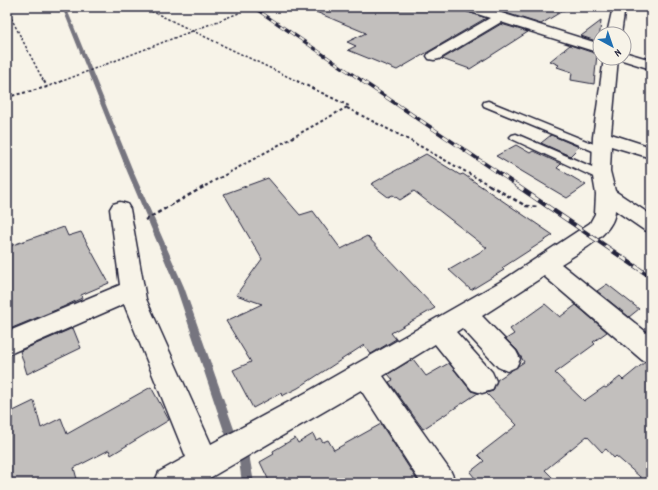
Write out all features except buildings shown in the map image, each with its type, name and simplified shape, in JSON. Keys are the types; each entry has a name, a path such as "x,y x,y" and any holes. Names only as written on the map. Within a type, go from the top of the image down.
{"street":[{"path":"470,7 592,46"},
{"path":"615,26 619,7"},
{"path":"434,56 500,17"},
{"path":"632,59 651,65"},
{"path":"170,483 365,373 545,264 598,228 605,214 602,144 609,66"},
{"path":"602,144 651,153"},
{"path":"604,185 651,225"},
{"path":"122,220 131,290 212,459"},
{"path":"545,264 651,352"},
{"path":"7,344 131,290"},
{"path":"464,314 507,359"},
{"path":"438,329 482,381"},
{"path":"365,373 440,483"}],"lane":[{"path":"488,104 602,144"},
{"path":"516,137 604,185"}],"path":[{"path":"143,7 349,106 347,107 526,206 538,207"},
{"path":"7,10 47,87"},
{"path":"7,98 47,87 190,30 239,13"},
{"path":"122,220 347,107"}],"waterway":[{"path":"64,7 130,171 180,287 229,431 244,460 248,483"}],"railway":[{"path":"253,7 364,82"},
{"path":"362,81 518,186"},
{"path":"516,185 651,277"}]}
